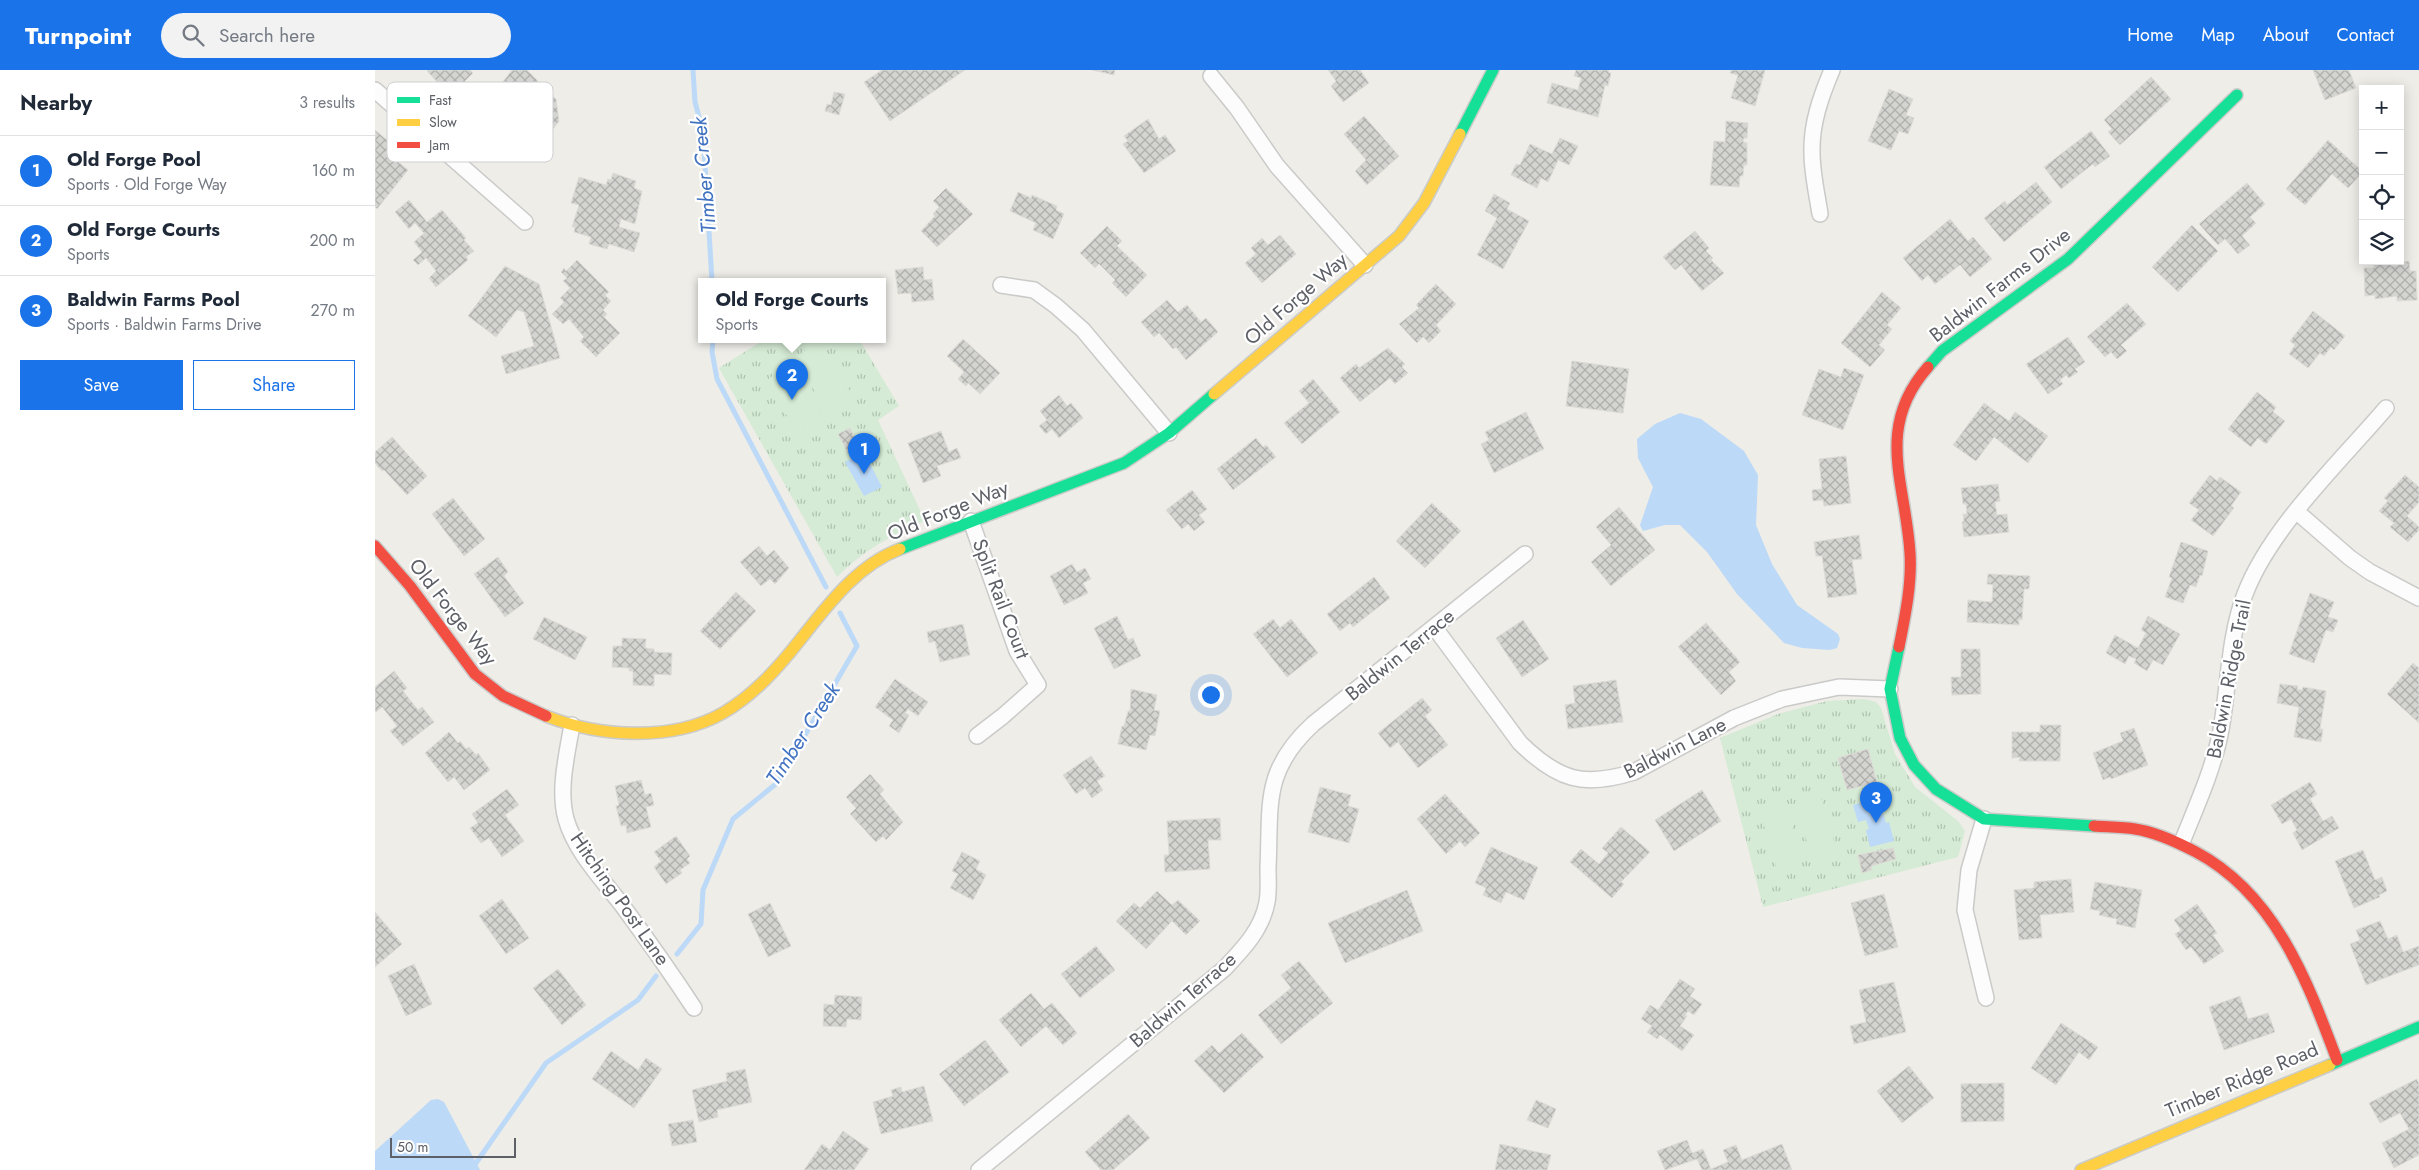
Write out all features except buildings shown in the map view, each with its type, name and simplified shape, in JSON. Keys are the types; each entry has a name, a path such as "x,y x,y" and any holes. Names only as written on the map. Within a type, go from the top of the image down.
{"street":[{"name":"Old Forge Way","path":"375,546 421,601 465,662 480,679 513,703 530,712 572,724 657,733 699,724 717,717 740,702 763,683 839,594 859,575 892,552 1124,463 1169,434 1399,236 1424,203 1493,70"},
{"path":"1820,214 1812,153 1813,131 1818,107 1832,70"},
{"path":"1211,76 1237,108 1277,166 1365,265"},
{"path":"375,90 387,101"},
{"name":"Baldwin Farms Drive","path":"2237,95 2068,259 1942,351 1916,383 1904,404 1897,434 1897,471 1910,553 1907,607 1890,689 1900,738 1914,765 1936,789 1984,819 2136,829 2182,842 2210,858 2238,878 2275,922 2310,991 2337,1060"},
{"path":"457,162 525,222"},
{"path":"1001,285 1034,290 1057,306 1083,330 1169,434"},
{"name":"Baldwin Ridge Trail","path":"2182,842 2212,768 2220,734 2238,616 2245,594 2262,557 2296,511 2386,408"},
{"path":"2296,511 2350,558 2419,598"},
{"name":"Split Rail Court","path":"971,521 1017,651 1038,685 977,736"},
{"name":"Baldwin Terrace","path":"979,1170 1224,969 1241,951 1257,930 1267,903 1271,798 1275,774 1288,751 1313,724 1525,554"},
{"name":"Baldwin Lane","path":"1435,628 1520,743 1535,758 1554,770 1569,777 1588,782 1609,779 1634,772 1734,718 1782,699 1839,687 1890,689"},
{"name":"Hitching Post Lane","path":"572,724 565,776 564,806 572,834 588,860 667,965 694,1008"},
{"path":"1984,819 1969,870 1965,910 1986,998"},
{"name":"Timber Ridge Road","path":"2081,1170 2337,1060 2419,1027"}],"green space":[{"path":"759,343 861,343 899,406 878,420 925,521 878,544 837,577 719,368"},
{"path":"813,344 851,392 829,409 791,361"},
{"path":"784,367 822,415 800,432 762,384"},
{"path":"1864,699 1876,702 1881,708 1895,754 1915,787 1958,821 1965,831 1958,857 1763,907 1720,738 1778,714 1827,701"},
{"path":"1820,794 1837,851 1812,859 1795,802"},
{"path":"1786,804 1803,862 1777,869 1760,812"}],"water":[{"path":"1680,413 1701,419 1744,451 1758,475 1756,525 1772,564 1797,605 1838,634 1840,639 1837,648 1830,650 1802,648 1784,643 1737,594 1707,552 1680,525 1665,525 1643,531 1640,525 1653,487 1638,458 1637,439 1655,424"},
{"path":"864,452 882,487 864,496 845,462"},
{"path":"1879,798 1886,823 1889,822 1894,841 1870,847 1866,830 1869,829 1866,820 1858,822 1853,805"},
{"path":"438,1099 444,1102 480,1170 375,1170 375,1151 431,1100"}],"waterway":[{"name":"Timber Creek","path":"693,70 695,102 703,132 712,278"},
{"name":"Timber Creek","path":"713,343 712,352 717,379 826,587"},
{"name":"Timber Creek","path":"677,954 701,924 703,890 733,819 777,783 857,646 840,613"},
{"name":"Timber Creek","path":"476,1163 546,1063 638,1000 656,976"}],"traffic: fast":[{"path":"1460,134 1493,70"},
{"path":"1928,367 1942,351 2068,259 2237,95"},
{"path":"900,549 1124,463 1169,433 1214,394"},
{"path":"1899,647 1890,689 1900,738 1914,765 1936,789 1984,819 2094,826"},
{"path":"2330,1065 2419,1027"}],"traffic: slow":[{"path":"1214,394 1399,236 1424,203 1460,134"},
{"path":"546,716 589,728 635,733 681,729 723,713 745,698 765,680 844,588 870,565 900,549"},
{"path":"2081,1170 2330,1065"}],"traffic: jam":[{"path":"1899,647 1910,577 1910,553 1897,457 1898,434 1902,412 1912,390 1928,367"},
{"path":"375,546 410,586 475,674 503,696 546,716"},
{"path":"2094,826 2135,829 2151,832 2166,838 2196,852 2224,870 2247,891 2267,915 2285,942 2300,970 2337,1060"}],"place":[{"name":"Old Forge Courts","path":"792,400"},
{"name":"Old Forge Pool","path":"864,474"},
{"name":"Baldwin Farms Pool","path":"1876,823"}]}
